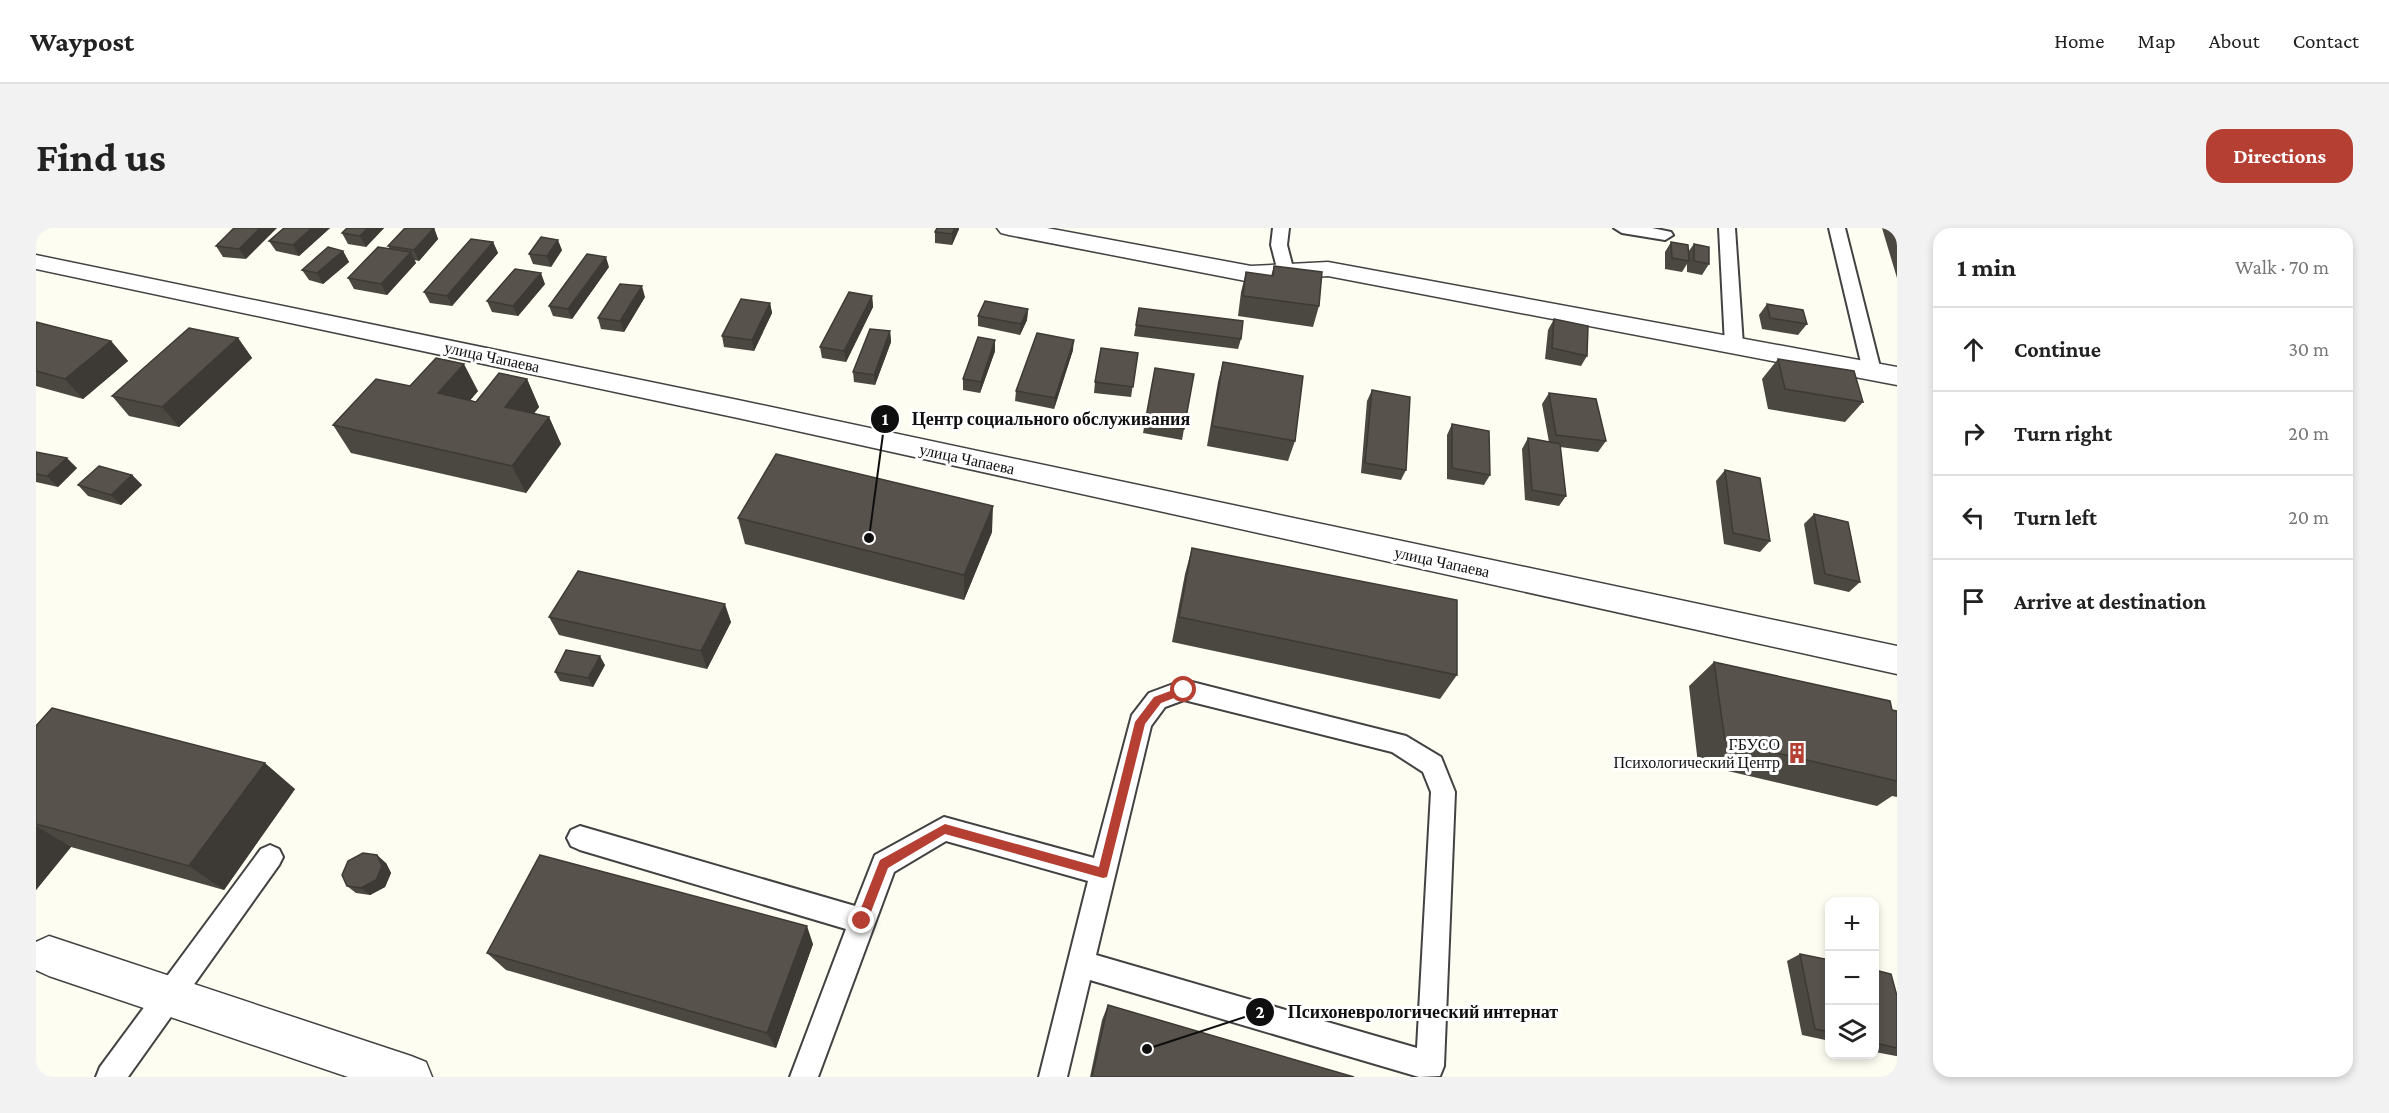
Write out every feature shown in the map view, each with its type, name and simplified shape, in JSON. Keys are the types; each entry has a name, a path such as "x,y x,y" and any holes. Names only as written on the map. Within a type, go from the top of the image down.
{"street":[{"path":"1009,228 1251,274 1328,269 1884,373"},
{"name":"улица Чапаева","path":"36,262 738,409 1897,660"},
{"path":"49,956 411,1077"}],"lane":[{"path":"1281,228 1279,245 1286,272"},
{"path":"1622,228 1665,235"},
{"path":"1727,228 1734,345"},
{"path":"1837,228 1884,373"},
{"path":"1053,1077 1140,722 1157,700 1184,690 1398,743 1432,765 1443,792 1435,1071 1081,964"},
{"path":"804,1077 884,864 945,829 1103,873"},
{"path":"580,838 862,921"},
{"path":"110,1077 270,857"}],"building":[{"path":"234,228 260,228 239,249 216,246"},
{"path":"284,228 312,228 293,245 269,241"},
{"path":"347,228 368,228 360,236 342,233"},
{"path":"405,228 434,228 414,250 388,246"},
{"path":"937,228 955,228 952,234 935,232"},
{"path":"541,237 558,240 547,256 529,254"},
{"path":"471,239 493,242 447,296 424,292"},
{"path":"1671,242 1688,245 1689,261 1672,258"},
{"path":"1694,244 1709,247 1709,264 1694,261"},
{"path":"328,247 343,251 317,273 302,270"},
{"path":"378,247 411,252 381,284 348,278"},
{"path":"587,254 606,257 568,309 549,306"},
{"path":"1274,266 1322,272 1319,306 1243,296 1246,272 1273,276"},
{"path":"515,269 541,273 513,306 487,301"},
{"path":"620,284 642,286 620,321 598,318"},
{"path":"849,292 872,296 844,351 820,347"},
{"path":"741,299 770,303 752,340 722,336"},
{"path":"985,301 1028,309 1021,324 978,316"},
{"path":"1767,304 1803,310 1807,324 1770,318"},
{"path":"1139,308 1243,321 1241,339 1136,325"},
{"path":"1554,319 1588,326 1587,356 1552,348"},
{"path":"36,322 111,341 65,379 36,371"},
{"path":"189,328 238,338 162,407 112,396"},
{"path":"870,329 890,331 874,375 853,372"},
{"path":"1037,333 1074,340 1055,398 1016,391"},
{"path":"978,337 995,340 981,382 963,379"},
{"path":"1101,348 1138,353 1133,387 1095,382"},
{"path":"436,358 464,364 438,393 476,402 499,373 527,379 505,407 549,417 512,466 333,425 376,379 410,386"},
{"path":"1778,359 1854,371 1863,402 1785,389"},
{"path":"1223,362 1303,376 1295,441 1212,426"},
{"path":"1155,368 1194,374 1184,429 1145,423"},
{"path":"1372,390 1410,397 1406,470 1365,463"},
{"path":"1549,393 1596,399 1606,441 1556,435"},
{"path":"1452,424 1489,431 1490,475 1452,468"},
{"path":"1528,438 1560,444 1566,496 1532,490"},
{"path":"36,452 67,458 47,476 36,474"},
{"path":"776,454 993,506 964,575 738,518"},
{"path":"99,466 132,475 111,495 78,485"},
{"path":"1725,470 1760,478 1770,541 1733,533"},
{"path":"1814,514 1848,522 1860,582 1825,574"},
{"path":"1192,548 1457,600 1457,675 1179,617"},
{"path":"578,571 725,604 701,651 549,617"},
{"path":"566,650 600,656 588,678 555,672"},
{"path":"1714,662 1890,701 1892,710 1897,711 1897,781 1725,741"},
{"path":"52,708 265,763 189,866 36,824 36,726"},
{"path":"363,853 377,855 382,866 376,880 361,888 347,886 342,875 348,861"},
{"path":"540,855 807,926 767,1033 487,953"},
{"path":"1800,954 1825,959 1825,1031 1815,1029"},
{"path":"1879,971 1891,974 1897,996 1897,1048 1879,1044"},
{"path":"1108,1005 1354,1077 1092,1077"}],"place":[{"name":"Центр социального обслуживания","path":"869,538"},
{"name":"ГБУСО Психологический Центр","path":"1797,753"},
{"name":"Психоневрологический интернат","path":"1147,1049"}],"route":[{"path":"862,921 884,864 945,829 1103,873 1140,722 1157,700 1184,690"}]}
